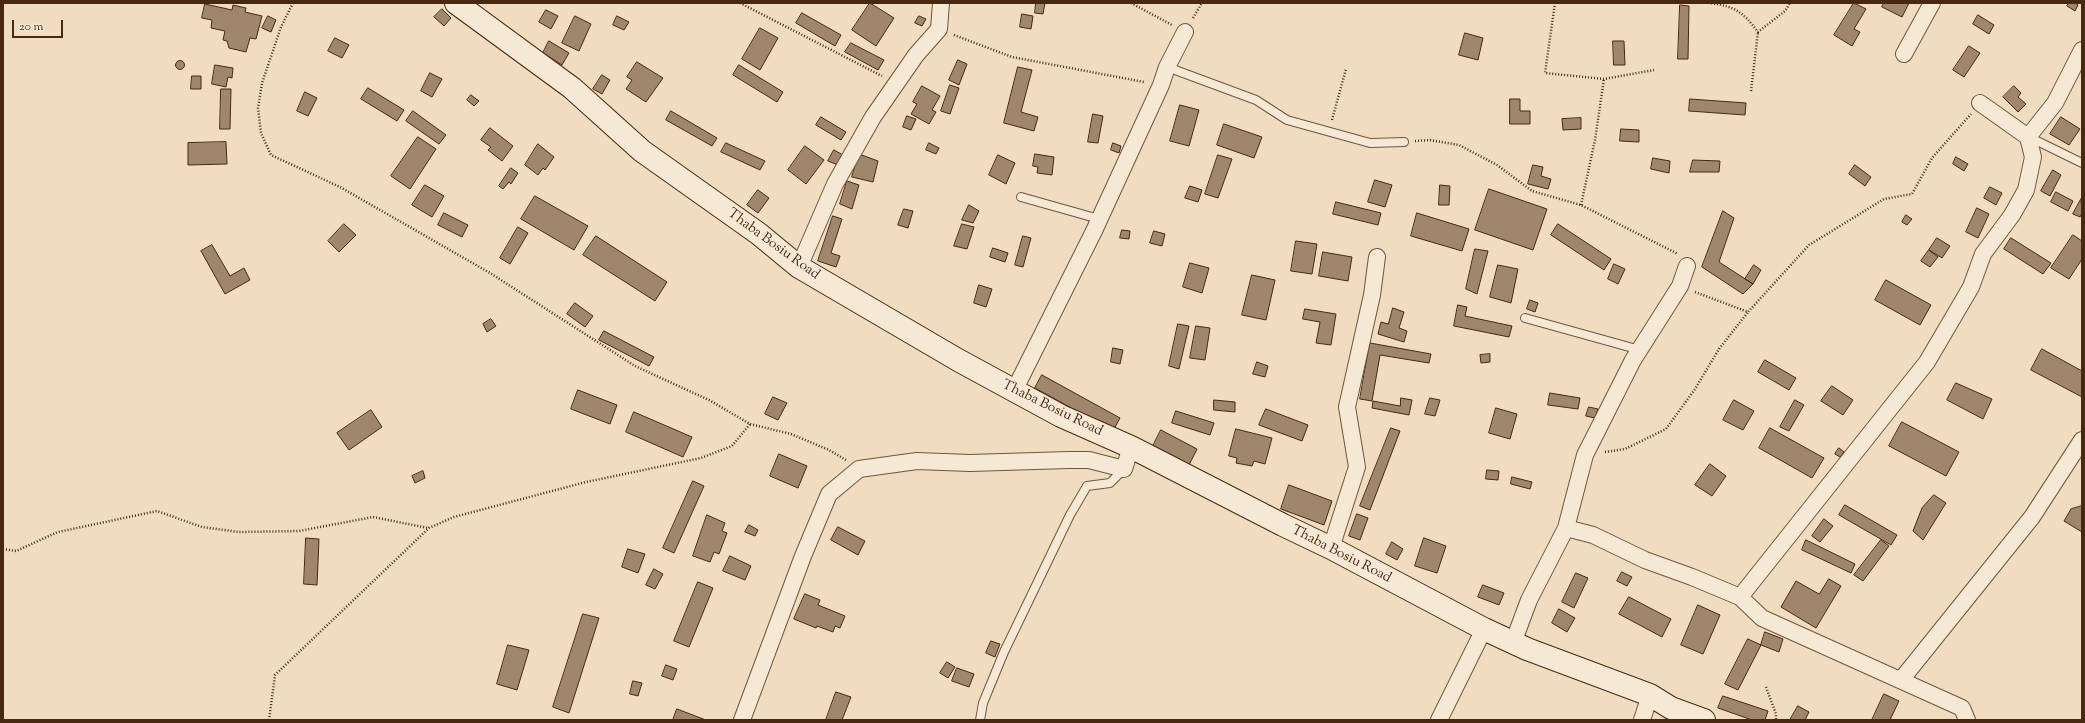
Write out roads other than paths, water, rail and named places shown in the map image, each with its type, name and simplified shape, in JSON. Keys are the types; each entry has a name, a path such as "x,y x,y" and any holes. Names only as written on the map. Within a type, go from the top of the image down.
{"street":[{"name":"Thaba Bosiu Road","path":"456,3 572,88 642,152 759,234 799,266 958,360 1061,416 1131,447 1282,525 1331,548 1513,643 1650,695 1671,708 1704,720"},
{"path":"799,266 835,184 870,122 895,82 939,29 941,3"},
{"path":"1904,54 1932,3"},
{"path":"1014,391 1100,219 1161,85 1167,67 1185,32"},
{"path":"2028,137 2055,103 2082,50"},
{"path":"1740,597 1927,362 1970,287 1983,254 2012,216 2026,190 2033,157 2028,137 1980,103"},
{"path":"1331,548 1357,467 1347,407 1372,295 1377,257"},
{"path":"1513,643 1529,600 1566,528 1585,455 1640,350 1680,286 1687,266"},
{"path":"1901,680 2032,517 2082,440"},
{"path":"742,720 803,556 829,494 859,469 917,461 970,463 1089,460 1124,469 1131,447"},
{"path":"1566,528 1593,535 1645,560 1692,577 1740,597 1762,618 1962,708 1967,720"},
{"path":"1439,720 1484,629"},
{"path":"1642,720 1650,695"}],"lane":[{"path":"1167,67 1256,100 1287,120 1370,143 1404,142"},
{"path":"2028,137 2082,163"},
{"path":"1021,197 1100,219"},
{"path":"1525,318 1640,350"},
{"path":"982,720 983,703 1004,652 1070,515 1087,486 1110,483 1124,469"}]}
